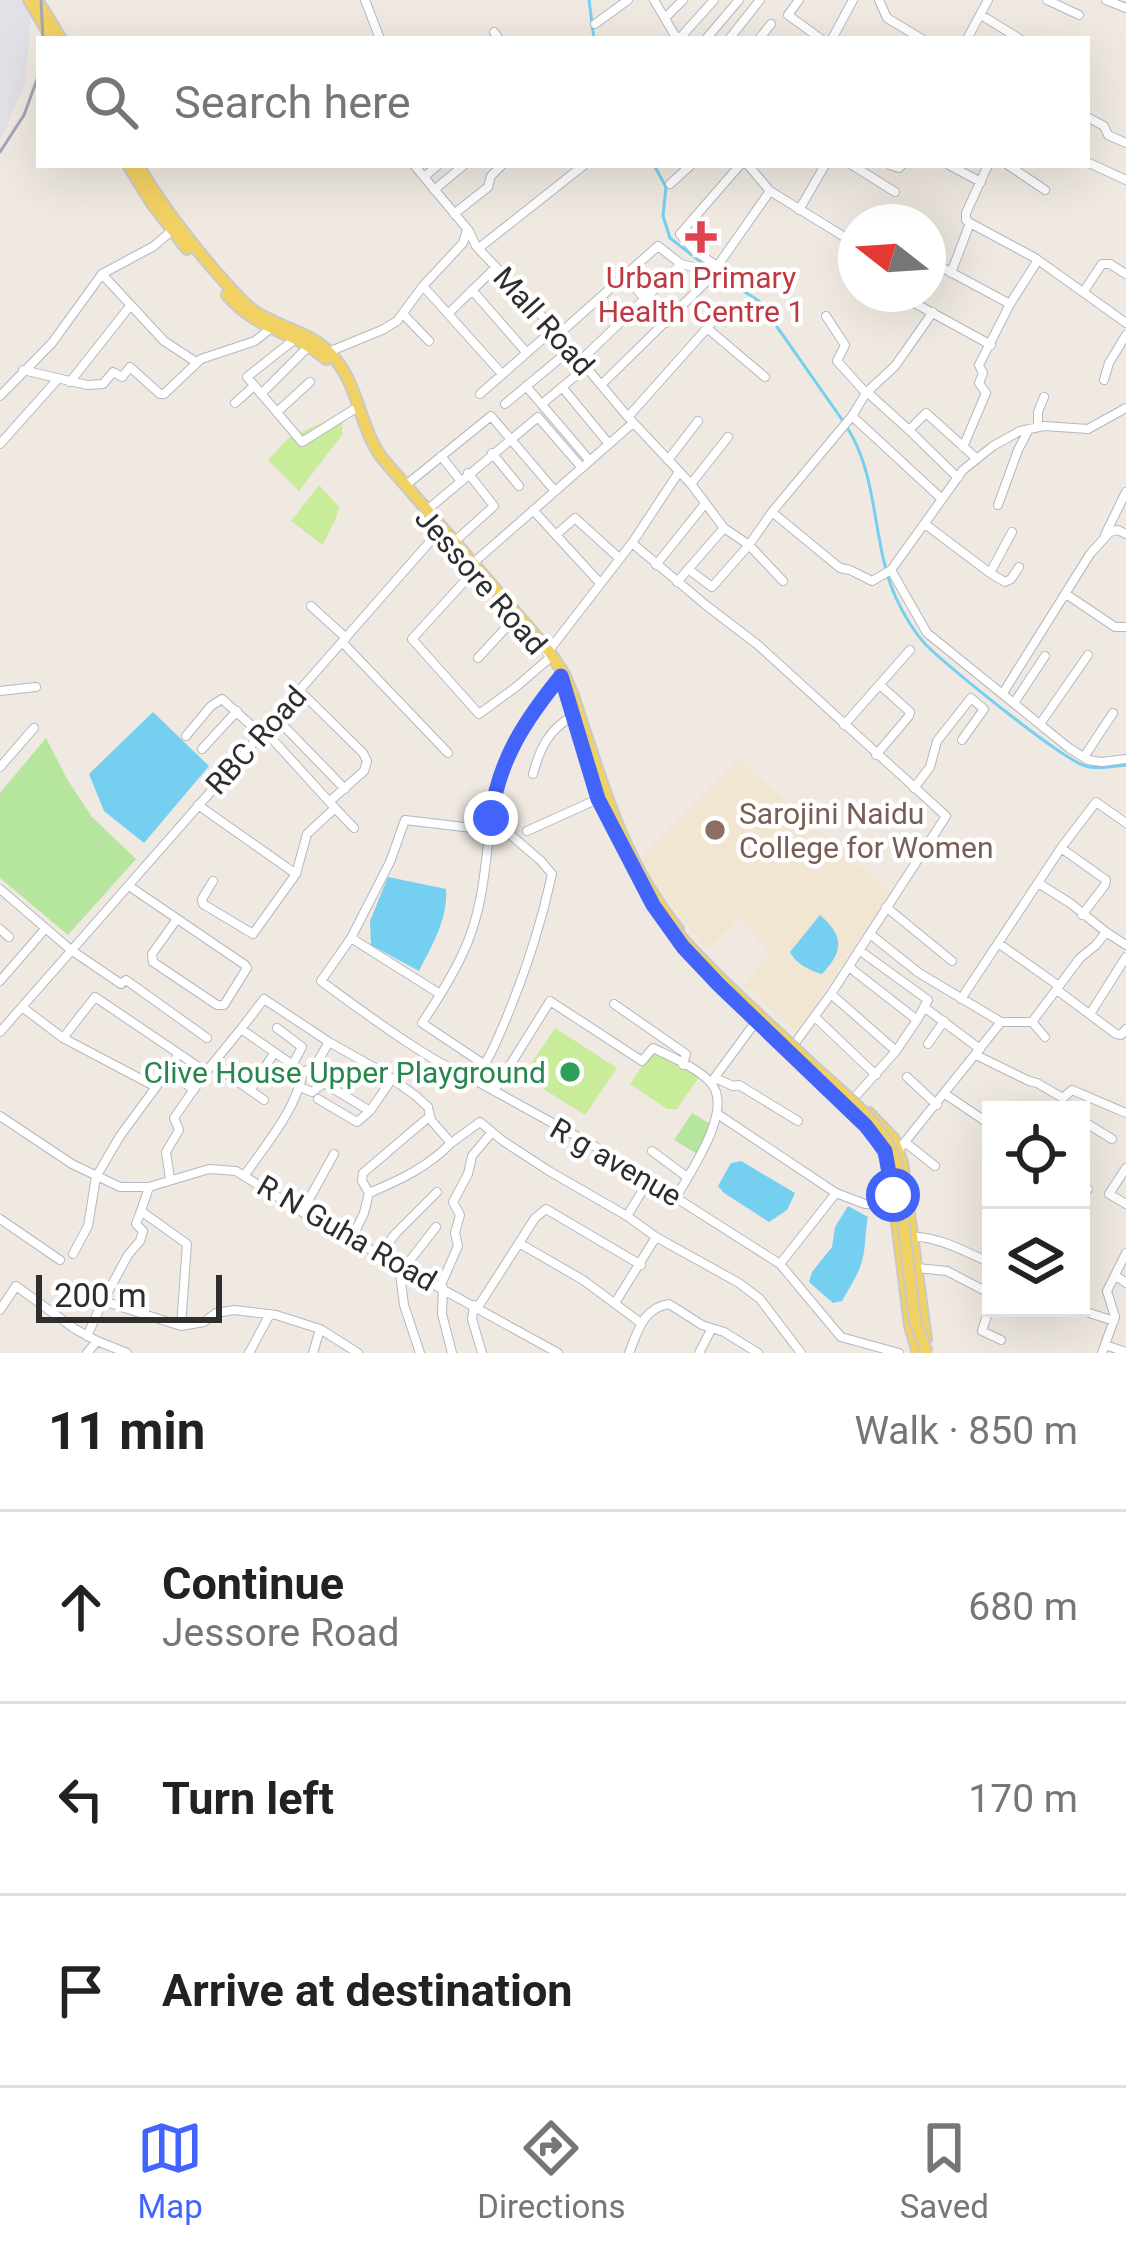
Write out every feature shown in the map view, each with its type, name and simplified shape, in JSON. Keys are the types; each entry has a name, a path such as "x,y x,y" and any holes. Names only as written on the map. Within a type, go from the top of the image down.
{"main road":[{"path":"33,0 54,36"},
{"name":"Jessore Road","path":"130,168 238,308 326,353 366,446 549,655 563,675 612,816 656,904"},
{"name":"Jessore Road","path":"139,168 175,229 248,306 311,338 348,377 367,436 440,531 549,655"},
{"name":"Jessore Road","path":"563,675 598,799 656,904 693,958 879,1141 897,1151"},
{"path":"668,921 704,963 871,1122 892,1150 915,1321 926,1353"},
{"name":"Jessore Road","path":"668,921 887,1129 897,1151 926,1353"},
{"name":"Jessore Road","path":"897,1151 895,1204 910,1326 926,1353"}],"street":[{"path":"365,0 379,36"},
{"path":"596,24 628,0"},
{"path":"654,0 674,36"},
{"path":"665,18 683,0"},
{"path":"677,36 713,0"},
{"path":"709,36 739,0"},
{"path":"731,36 760,0"},
{"path":"799,0 788,15 816,36"},
{"path":"834,36 853,0"},
{"path":"879,0 887,18 917,36"},
{"path":"970,36 988,0"},
{"path":"1047,0 1079,15"},
{"path":"1106,0 1126,8"},
{"path":"981,15 1014,36"},
{"path":"761,36 771,24"},
{"path":"1090,119 1126,143"},
{"path":"1090,163 1126,180"},
{"name":"Mall Road","path":"416,168 477,247 691,484 724,528 749,545 783,581"},
{"path":"424,177 434,168"},
{"path":"434,190 460,168"},
{"path":"454,214 488,187 490,176 499,168"},
{"path":"463,243 477,247 580,168"},
{"path":"670,184 686,168"},
{"path":"717,266 680,234 751,168"},
{"path":"753,168 770,191 838,235"},
{"path":"799,210 823,168"},
{"path":"857,168 895,192"},
{"path":"955,168 981,182"},
{"path":"987,168 967,220 1038,260 1126,323"},
{"path":"1012,168 1045,190"},
{"path":"601,385 708,279 770,191"},
{"path":"951,273 970,223"},
{"path":"0,395 52,343 102,274 175,229"},
{"path":"326,353 382,331 404,315 423,286 463,243 467,229"},
{"path":"480,394 658,246 708,279"},
{"path":"963,447 986,393 979,383 980,364 1038,260"},
{"path":"542,404 681,264"},
{"path":"1084,291 1102,264 1126,274"},
{"path":"448,313 496,267"},
{"path":"946,270 1010,304"},
{"path":"102,274 164,341 196,362"},
{"path":"625,276 666,323"},
{"path":"423,286 502,374"},
{"path":"472,290 526,352"},
{"path":"70,382 130,306"},
{"path":"401,650 472,568 609,444 724,309"},
{"path":"688,568 712,587 850,419 866,392 896,366 933,312 991,345"},
{"path":"404,315 429,341"},
{"path":"826,316 845,345 837,361 958,478"},
{"path":"23,370 87,386 103,384 112,373 121,377 130,367 164,394 196,362 255,341 270,328"},
{"path":"707,328 765,377"},
{"path":"1104,380 1126,335"},
{"path":"295,339 248,377 258,390 302,442 353,410"},
{"path":"235,404 309,346"},
{"path":"505,404 571,349"},
{"path":"0,444 58,379"},
{"path":"277,412 310,382"},
{"path":"526,386 590,460"},
{"path":"562,387 609,444"},
{"path":"998,505 1044,397"},
{"path":"772,512 840,568 869,580 887,573 976,458 1034,427 1088,429 1126,407"},
{"path":"909,430 926,413 976,458"},
{"path":"405,486 490,416 555,490"},
{"path":"425,511 538,417 582,468"},
{"path":"850,419 942,499"},
{"path":"668,460 698,421"},
{"path":"691,484 728,437"},
{"path":"492,453 519,486"},
{"path":"441,457 494,506 453,543"},
{"path":"469,722 516,688 549,655 679,472"},
{"path":"1003,694 1104,536 1126,493"},
{"path":"656,565 704,505"},
{"path":"532,510 599,582"},
{"path":"556,536 575,518 620,558"},
{"path":"926,524 1005,581 1018,567"},
{"path":"677,582 724,528"},
{"path":"1104,536 1113,530 1126,534"},
{"name":"RBC Road","path":"0,1032 440,531"},
{"path":"990,573 1012,532"},
{"path":"632,543 758,645 946,815 795,1043"},
{"path":"887,573 928,633 1040,724 1084,757 1102,763 1126,759"},
{"path":"1066,594 1115,627 1126,627"},
{"path":"310,606 448,753"},
{"path":"478,658 514,619"},
{"path":"412,639 479,714"},
{"path":"844,725 910,650"},
{"path":"1040,724 1088,655"},
{"path":"1014,703 1045,656"},
{"path":"485,1065 422,1023 463,955 475,922 497,780 514,739 563,675"},
{"path":"877,755 910,712 880,685"},
{"path":"0,691 36,687"},
{"path":"213,881 203,904 253,934 296,874 307,834 364,771 366,758 300,691"},
{"path":"914,788 930,767 937,741 970,698 985,710 962,740"},
{"path":"186,736 219,699 226,700 354,828"},
{"path":"202,749 237,711"},
{"path":"1084,757 1113,713"},
{"path":"533,774 544,742 573,716"},
{"path":"276,718 345,789"},
{"path":"0,766 34,728"},
{"path":"526,831 598,799"},
{"path":"961,999 1096,802 1126,822"},
{"path":"199,805 296,874"},
{"path":"489,830 404,820 390,862 351,938 321,981 467,1077 475,1077 485,1065 529,964 552,874 491,818"},
{"path":"1061,848 1106,880 1082,915"},
{"path":"1038,883 1126,945"},
{"path":"129,886 177,919 248,968 224,1005 217,1005 153,962 152,954 177,919"},
{"path":"0,889 71,950 122,984 127,980 207,1038"},
{"path":"886,907 952,961"},
{"path":"0,929 8,937"},
{"path":"0,981 46,929"},
{"path":"1032,1022 1106,932"},
{"path":"870,934 961,999 1001,1022 1032,1022 1045,1037"},
{"path":"351,938 440,994"},
{"path":"998,943 1117,1034 1126,1029"},
{"path":"854,1098 896,1051 928,1000 859,950"},
{"path":"1090,1014 1126,957"},
{"path":"849,967 917,1020"},
{"path":"831,994 896,1051"},
{"path":"63,1037 95,997 178,1055 264,1100"},
{"path":"170,1179 166,1152 179,1130 174,1118 264,999 392,1079 428,1107 452,1142"},
{"path":"494,1090 550,1001 642,1060 653,1048 713,1081 739,1085 798,1121"},
{"path":"614,1004 686,1054 683,1065"},
{"path":"22,1007 63,1037 156,1087"},
{"path":"924,1007 978,1052 1029,1081 1063,1098 1072,1090 1126,1113"},
{"path":"815,1017 876,1076"},
{"path":"713,1081 758,1019"},
{"path":"930,1041 944,1022"},
{"path":"934,1166 897,1151 1001,1022"},
{"path":"277,1028 302,1047 292,1064"},
{"path":"241,1029 303,1072"},
{"path":"303,1072 315,1066 329,1042"},
{"path":"251,1090 274,1053"},
{"path":"73,1254 88,1226 96,1177 178,1055"},
{"path":"315,1066 321,1069 324,1083 370,1111"},
{"path":"167,1070 194,1090"},
{"path":"244,1175 291,1106 303,1072"},
{"path":"907,1078 937,1105"},
{"path":"318,1099 357,1122 392,1079"},
{"path":"676,1197 718,1115 713,1081"},
{"path":"300,1088 312,1092 324,1083"},
{"name":"R g avenue","path":"480,1083 751,1243 780,1264 841,1337 898,1353"},
{"path":"945,1094 982,1119"},
{"path":"718,1115 836,1193 865,1204 895,1204"},
{"path":"0,1116 96,1177 120,1187 149,1187 136,1224 143,1231 142,1238 103,1301 87,1353"},
{"path":"352,1238 369,1192 363,1173 430,1116"},
{"path":"369,1192 436,1158 480,1122 549,1171 750,1291 801,1353"},
{"path":"1090,1125 1112,1139"},
{"path":"452,1353 441,1287 458,1246 454,1233 460,1215 453,1202 470,1160 492,1132"},
{"path":"652,1151 687,1177"},
{"path":"302,1212 334,1154"},
{"name":"R N Guha Road","path":"149,1187 217,1168 244,1175 558,1353"},
{"path":"1126,1168 1109,1194 1126,1204"},
{"path":"627,1216 649,1180"},
{"path":"379,1255 437,1192"},
{"path":"780,1264 836,1193"},
{"path":"482,1353 472,1319 476,1306 539,1212 546,1209 641,1265"},
{"path":"141,1211 187,1244 181,1326"},
{"path":"0,1219 60,1260"},
{"path":"420,1353 404,1305 402,1267 436,1227"},
{"path":"615,1303 656,1237"},
{"path":"911,1238 924,1237 982,1260"},
{"path":"519,1243 584,1280 640,1323"},
{"path":"1126,1253 1107,1294 1114,1321 1104,1349 1126,1352"},
{"path":"915,1268 947,1271 982,1289"},
{"path":"1115,1275 1126,1283"},
{"path":"1,1307 16,1286 92,1338 127,1353"},
{"path":"103,1301 181,1326 234,1310 270,1314 320,1330 358,1353"},
{"path":"629,1353 640,1323 650,1310 663,1304 758,1353"},
{"path":"1090,1313 1114,1321"},
{"path":"249,1353 270,1314"},
{"path":"987,1317 982,1331 1001,1340"},
{"path":"313,1353 320,1330"},
{"path":"699,1353 711,1330"}],"shaded area":[{"path":"0,0 24,0 31,10 26,81 0,142"},
{"path":"739,759 890,893 800,1028 794,1029 744,985 769,953 739,917 707,950 661,892 641,857"}],"green space":[{"path":"343,413 342,435 299,491 268,460 289,438"},
{"path":"319,485 339,507 323,545 291,521"},
{"path":"46,738 92,817 136,859 68,935 0,878 0,793"},
{"name":"Clive House Upper Playground","path":"555,1028 617,1068 585,1115 523,1076"},
{"path":"652,1051 700,1076 677,1109 667,1109 630,1084"},
{"path":"692,1113 714,1126 699,1155 674,1140"}],"water":[{"path":"153,712 209,766 144,843 104,811 89,774"},
{"path":"388,877 446,889 442,921 419,971 371,945 370,921"},
{"path":"820,915 834,930 838,944 822,974 803,966 790,952"},
{"path":"741,1161 795,1193 787,1210 769,1222 724,1193 718,1186 731,1163"},
{"path":"848,1206 868,1217 864,1250 842,1301 833,1303 809,1282 832,1247 835,1227"}],"waterway":[{"path":"589,0 594,36"},
{"path":"656,168 666,187 663,216 670,238 759,301 843,421"},
{"path":"848,429 865,469 888,578 922,640 1007,713 1076,762 1093,768 1126,765"}],"railway":[{"path":"41,0 43,36"},
{"path":"0,152 24,115 36,82"}],"place":[{"name":"Urban Primary Health Centre 1","path":"701,237"},
{"name":"Sarojini Naidu College for Women","path":"715,830"},
{"name":"Clive House Upper Playground","path":"570,1072"}],"route":[{"path":"491,818 497,780 514,739 561,676 598,799 640,885 683,947 879,1141 890,1167 893,1195"}]}
